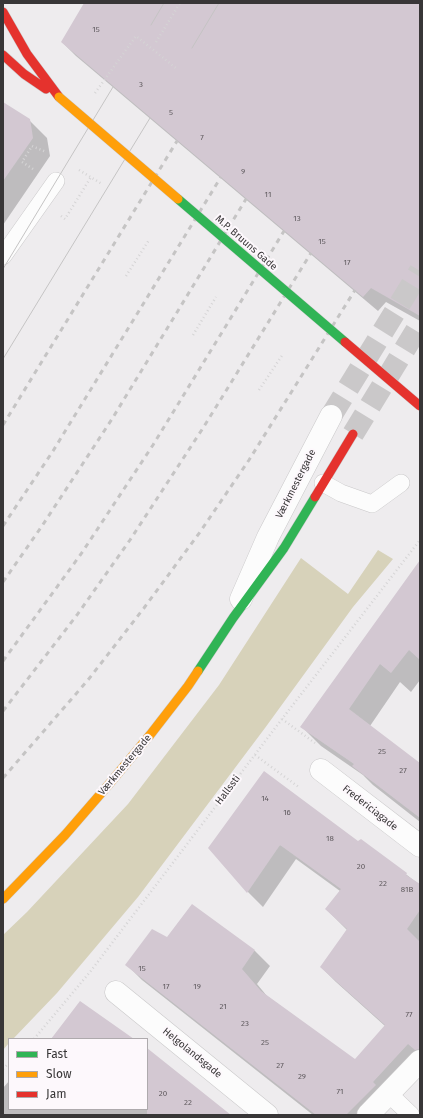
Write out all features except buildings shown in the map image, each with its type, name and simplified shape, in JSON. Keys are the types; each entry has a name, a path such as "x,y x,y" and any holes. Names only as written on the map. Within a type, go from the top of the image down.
{"street":[{"path":"3,12 27,54 59,97"},
{"path":"3,55 24,74 59,97"},
{"name":"M.P. Bruuns Gade","path":"59,97 420,406"},
{"name":"Værkmestergade","path":"233,618 268,537 331,416"},
{"name":"Værkmestergade","path":"3,899 65,835 150,735 188,686 233,618 284,548 353,434"},
{"name":"Fredericiagade","path":"321,770 420,846"},
{"name":"Helgolandsgade","path":"116,992 267,1115"},
{"path":"368,1115 420,1062"}],"lane":[{"path":"3,256 56,181"},
{"path":"323,483 341,493 372,504 401,483"},
{"path":"389,1094 411,1115"}],"path":[{"path":"156,42 180,3"},
{"path":"104,80 136,36 177,69"},
{"path":"33,170 22,162 32,146 46,152"},
{"path":"78,170 102,184"},
{"path":"65,219 91,177"},
{"path":"126,276 149,240"},
{"path":"193,335 216,297"},
{"path":"259,390 283,354"},
{"name":"Hallssti","path":"35,1038 90,972 420,540"}],"shaded area":[{"path":"378,550 393,559 353,607 265,728 138,897 57,993 14,1038 8,1038 8,1044 3,1050 3,935 27,912 128,804 219,685 301,558 348,594"}],"tunnel":[{"path":"331,416 420,271"},
{"path":"353,434 420,324"}],"tram line":[{"path":"151,25 164,3"},
{"path":"192,48 219,3"},
{"path":"3,269 113,87"},
{"path":"3,359 150,118"}],"railway":[{"path":"3,425 177,141"},
{"path":"3,526 53,451 221,177"},
{"path":"3,582 42,526 112,419 246,199"},
{"path":"3,661 81,554 153,445 284,231"},
{"path":"3,711 77,615 130,540 203,428 311,253"},
{"path":"3,778 88,680 144,608 200,532 249,460 355,290"}],"traffic: fast":[{"path":"178,199 345,342"},
{"path":"198,671 233,618 284,548 315,497"}],"traffic: slow":[{"path":"59,97 178,199"},
{"path":"3,899 65,835 110,783 150,735 198,671"}],"traffic: jam":[{"path":"3,12 27,54 59,97"},
{"path":"3,55 24,74 46,89"},
{"path":"345,342 420,406"},
{"path":"315,497 353,434"}]}
